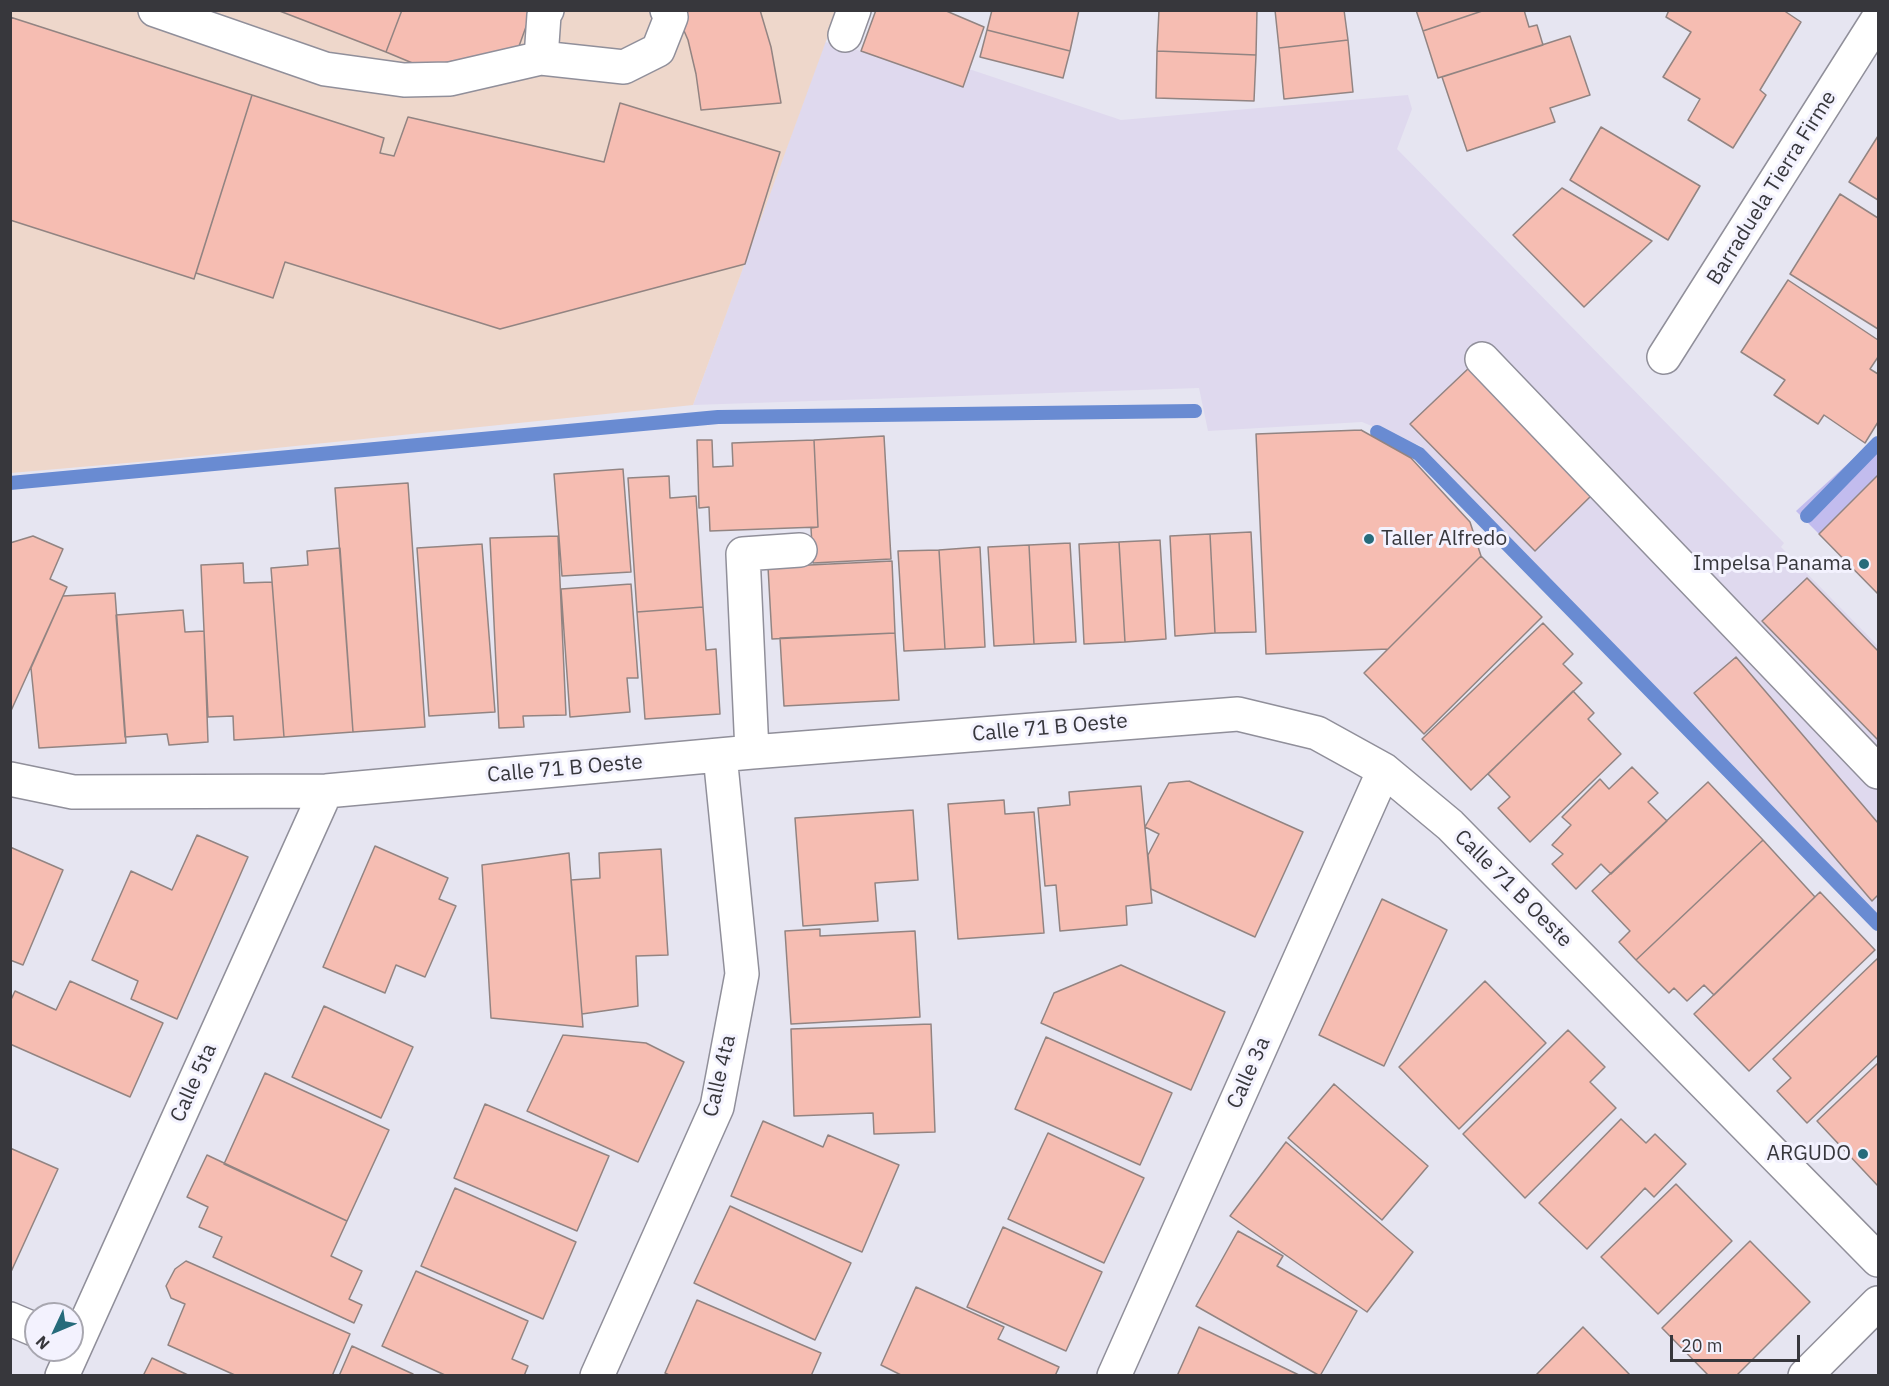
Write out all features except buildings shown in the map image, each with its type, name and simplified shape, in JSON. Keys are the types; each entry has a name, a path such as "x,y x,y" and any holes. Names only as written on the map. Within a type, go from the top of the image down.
{"street":[{"path":"155,10 325,69 404,80 450,79 541,58 624,67 658,50 670,17 667,10"},
{"path":"541,58 544,15 547,10"},
{"name":"Barraduela Tierra Firme","path":"1664,357 1878,19"},
{"path":"1482,359 1878,772"},
{"path":"752,752 743,554 800,550"},
{"name":"Calle 71 B Oeste","path":"10,778 73,792 326,791 752,752 1238,714 1317,733 1384,770 1450,825 1878,1260"},
{"name":"Calle 4ta","path":"597,1376 717,1107 742,974 720,755"},
{"name":"Calle 3a","path":"1114,1376 1384,770"},
{"name":"Calle 5ta","path":"84,1325 326,791"},
{"path":"1805,1376 1878,1303"},
{"path":"10,1319 24,1325"}],"shaded area":[{"path":"11,11 837,11 693,405 150,461 11,473"},
{"path":"825,42 861,51 963,87 969,69 1121,120 1408,95 1412,109 1397,149 1784,543 1781,547 1878,646 1878,914 1421,446 1362,422 1208,431 1199,388 693,405"},
{"path":"1878,436 1878,475 1819,534 1796,511"}],"waterway":[{"path":"10,483 718,417 1195,411"},
{"path":"1377,432 1419,454 1878,924"},
{"path":"1807,516 1878,443"}],"place":[{"name":"Taller Alfredo","path":"1369,539"},
{"name":"Impelsa Panama","path":"1864,564"},
{"name":"ARGUDO","path":"1863,1154"}]}
